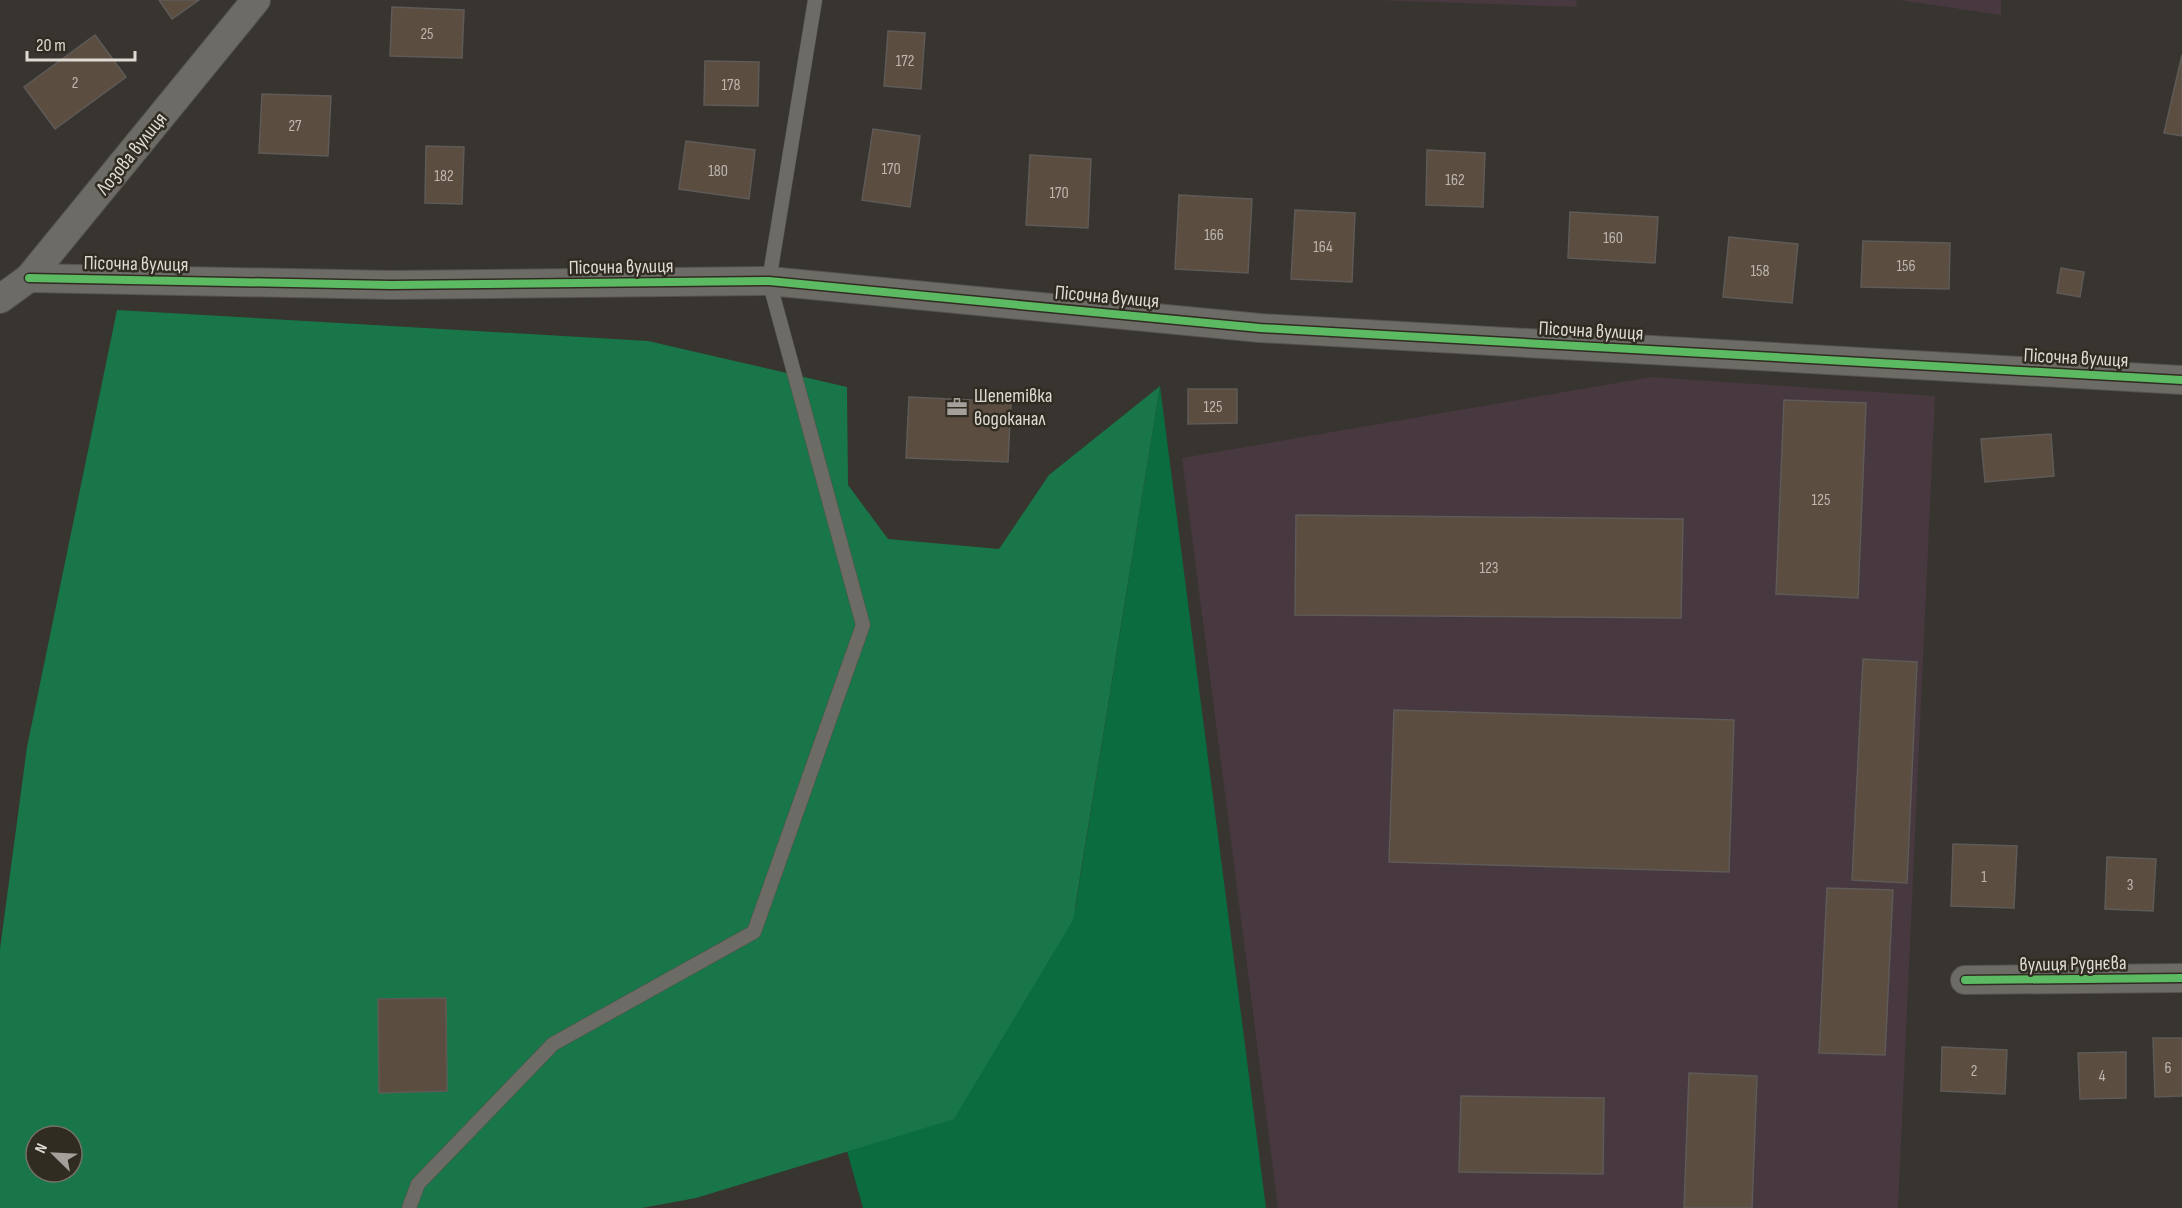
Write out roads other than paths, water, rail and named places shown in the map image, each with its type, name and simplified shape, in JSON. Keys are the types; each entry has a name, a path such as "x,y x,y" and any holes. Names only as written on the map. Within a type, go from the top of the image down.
{"street":[{"name":"Лозова вулиця","path":"0,299 29,278 256,0"},
{"name":"Пісочна вулиця","path":"29,278 391,285 769,280 1260,328 2182,380"},
{"name":"вулиця Руднєва","path":"1965,980 2182,978"}],"lane":[{"path":"409,1208 418,1184 553,1044 754,932 862,625 769,280 815,0"}],"place":[{"name":"Шепетівка водоканал","path":"957,407"}]}
